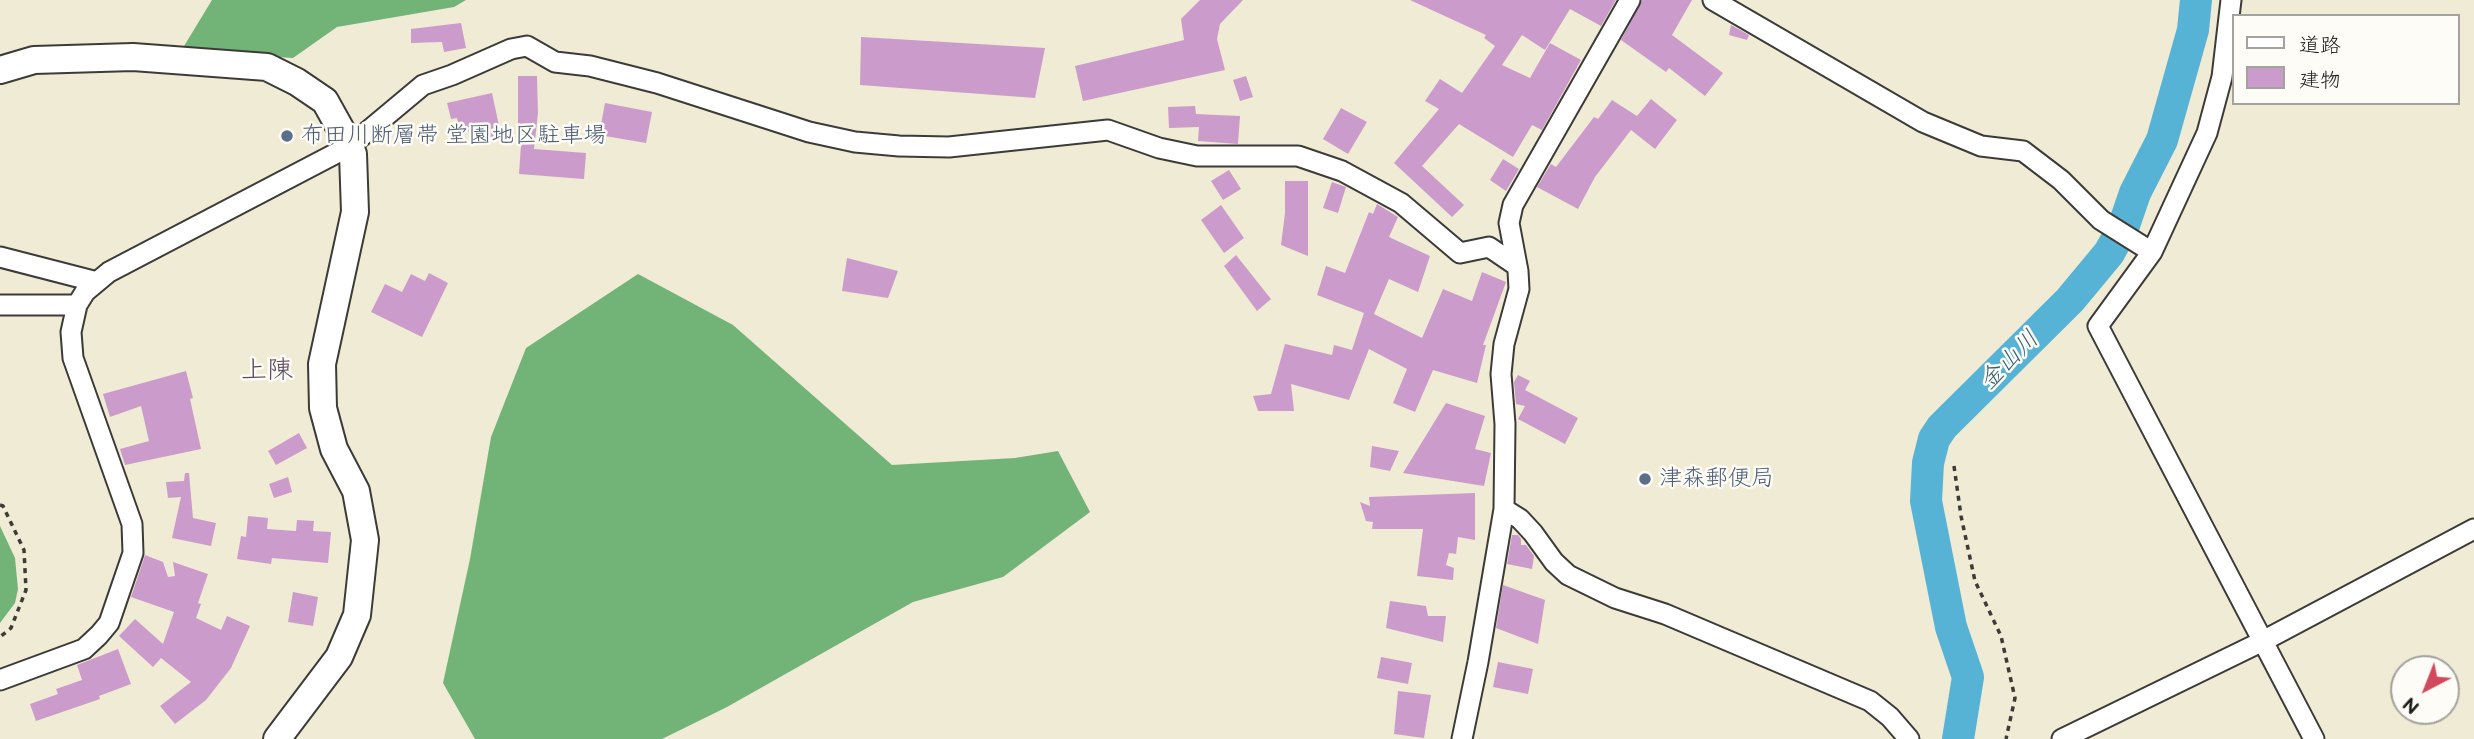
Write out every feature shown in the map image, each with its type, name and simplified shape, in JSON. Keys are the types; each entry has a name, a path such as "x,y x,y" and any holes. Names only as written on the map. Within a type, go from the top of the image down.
{"street":[{"path":"1462,739 1504,509 1505,424 1501,374 1504,344 1519,289 1509,228 1513,205 1630,0"},
{"path":"1713,0 1923,122 1981,146 2023,151 2060,180 2101,220 2146,249"},
{"path":"2231,0 2222,77 2207,133 2146,249 2098,327 2314,739"},
{"path":"0,680 84,649 99,635 109,623 133,553 132,524 73,358 71,332 77,305 85,292 110,272 350,146 423,85 511,49 527,46 555,62 590,66 657,83 809,132 855,142 949,147 1108,130 1159,148 1197,156 1297,156 1342,171 1401,202 1460,253 1489,247 1517,266"},
{"path":"0,70 34,60 132,57 267,67 297,82 325,101 350,146 353,154 355,212 322,364 323,408 334,449 356,491 365,540 357,615 339,657 277,739"},
{"path":"0,257 97,282"},
{"path":"0,305 77,305"},
{"path":"1504,509 1533,533 1554,562 1568,575 1615,598 1665,614 1870,701 1890,717 1909,739"},
{"path":"2062,739 2263,641 2474,529"}],"path":[{"path":"1954,466 1975,581 2001,636 2015,698 2006,739"},
{"path":"0,505 3,506 23,550 26,590 11,628 0,637"}],"green space":[{"path":"212,0 466,0 454,7 337,27 293,58 181,51"},
{"path":"638,274 733,325 892,465 1015,458 1058,451 1090,512 1003,577 913,602 727,707 662,739 475,739 443,683 470,559 491,437 526,348"},
{"path":"0,526 15,558 18,589 15,603 0,623"}],"building":[{"path":"1200,0 1243,0 1220,24 1217,39 1225,70 1083,101 1075,66 1184,40 1181,19"},
{"path":"1410,0 1616,0 1601,26 1570,9 1545,50 1522,35 1502,65 1530,78 1550,43 1581,60 1542,130 1532,125 1513,157 1459,124 1422,166 1464,205 1452,217 1394,163 1439,109 1425,101 1440,79 1462,93 1495,46 1484,38 1486,35"},
{"path":"1642,0 1692,0 1672,35 1723,73 1705,96 1669,68 1666,72 1621,40"},
{"path":"461,23 466,48 444,52 442,42 411,43 411,29"},
{"path":"1731,25 1749,35 1747,40 1729,35"},
{"path":"861,37 1045,48 1035,98 860,85"},
{"path":"518,76 537,76 538,113 534,149 586,153 584,179 519,174 522,130 518,131"},
{"path":"1246,76 1253,97 1240,101 1233,80"},
{"path":"492,93 501,135 482,140 479,129 460,133 457,118 451,119 447,103"},
{"path":"1651,99 1677,120 1655,149 1631,130 1595,177 1578,209 1537,187 1551,164 1556,167 1594,117 1598,119 1612,100 1637,116"},
{"path":"605,103 652,112 646,143 599,135"},
{"path":"1195,106 1196,114 1240,116 1238,144 1198,141 1199,127 1169,128 1168,107"},
{"path":"1341,108 1367,122 1348,154 1323,139"},
{"path":"1503,159 1519,169 1506,191 1490,180"},
{"path":"1229,170 1241,189 1223,200 1211,181"},
{"path":"1285,181 1308,181 1308,256 1281,245"},
{"path":"1332,182 1346,187 1338,213 1323,208"},
{"path":"1377,204 1398,217 1389,237 1430,256 1418,292 1389,279 1374,314 1422,338 1443,289 1472,301 1482,272 1506,282 1483,345 1486,345 1477,383 1433,370 1415,412 1393,403 1407,369 1369,349 1349,400 1291,384 1294,411 1258,411 1253,396 1271,394 1285,344 1332,355 1334,345 1352,350 1364,313 1317,295 1326,266 1345,273 1369,212 1373,214"},
{"path":"1221,205 1244,238 1224,253 1201,220"},
{"path":"1236,255 1271,299 1257,311 1224,266"},
{"path":"847,258 898,271 888,298 842,291"},
{"path":"429,273 448,283 422,337 371,312 385,284 402,292 411,274 425,281"},
{"path":"186,371 201,449 125,465 120,449 149,441 141,406 110,417 103,394"},
{"path":"1518,375 1530,381 1525,390 1578,418 1565,444 1518,419 1525,406 1516,404 1514,382"},
{"path":"1446,403 1485,416 1475,449 1491,453 1484,486 1403,473"},
{"path":"299,433 307,448 276,465 268,451"},
{"path":"1372,446 1399,451 1390,471 1370,467"},
{"path":"185,473 189,473 193,518 216,523 211,546 172,538 181,497 168,498 166,482 184,481"},
{"path":"288,477 292,492 274,498 269,484"},
{"path":"1475,493 1475,540 1458,537 1456,554 1449,553 1446,565 1454,568 1453,580 1417,576 1423,529 1372,529 1373,522 1366,521 1360,502 1370,506 1369,497"},
{"path":"248,516 268,518 267,529 296,531 297,520 314,521 313,531 331,532 328,563 272,558 271,564 237,559 241,536 246,537"},
{"path":"1512,535 1518,535 1521,545 1526,545 1534,556 1532,569 1507,564"},
{"path":"145,555 163,562 168,577 175,576 173,562 208,574 196,618 221,630 227,616 250,626 231,668 206,700 175,724 160,706 191,682 161,658 153,667 119,636 135,619 163,644 174,612 131,597"},
{"path":"1503,585 1545,600 1538,644 1496,628"},
{"path":"293,592 318,597 313,626 288,622"},
{"path":"1390,601 1426,606 1428,616 1446,616 1443,642 1386,628"},
{"path":"118,649 131,684 99,696 100,699 36,721 30,704 58,694 56,689 82,680 77,665"},
{"path":"1381,657 1412,663 1408,684 1377,678"},
{"path":"1498,662 1533,669 1528,694 1493,687"},
{"path":"1398,691 1431,695 1424,738 1394,734"}],"waterway":[{"name":"金山川","path":"1958,739 1968,677 1951,627 1926,501 1928,463 1934,439 1942,427 2070,300 2109,253 2162,140 2193,30 2196,0"}],"place":[{"name":"布田川断層帯 堂園地区駐車場","path":"287,136"},
{"name":"津森郵便局","path":"1645,479"}],"district":[{"name":"上陳","path":"267,371"}]}
